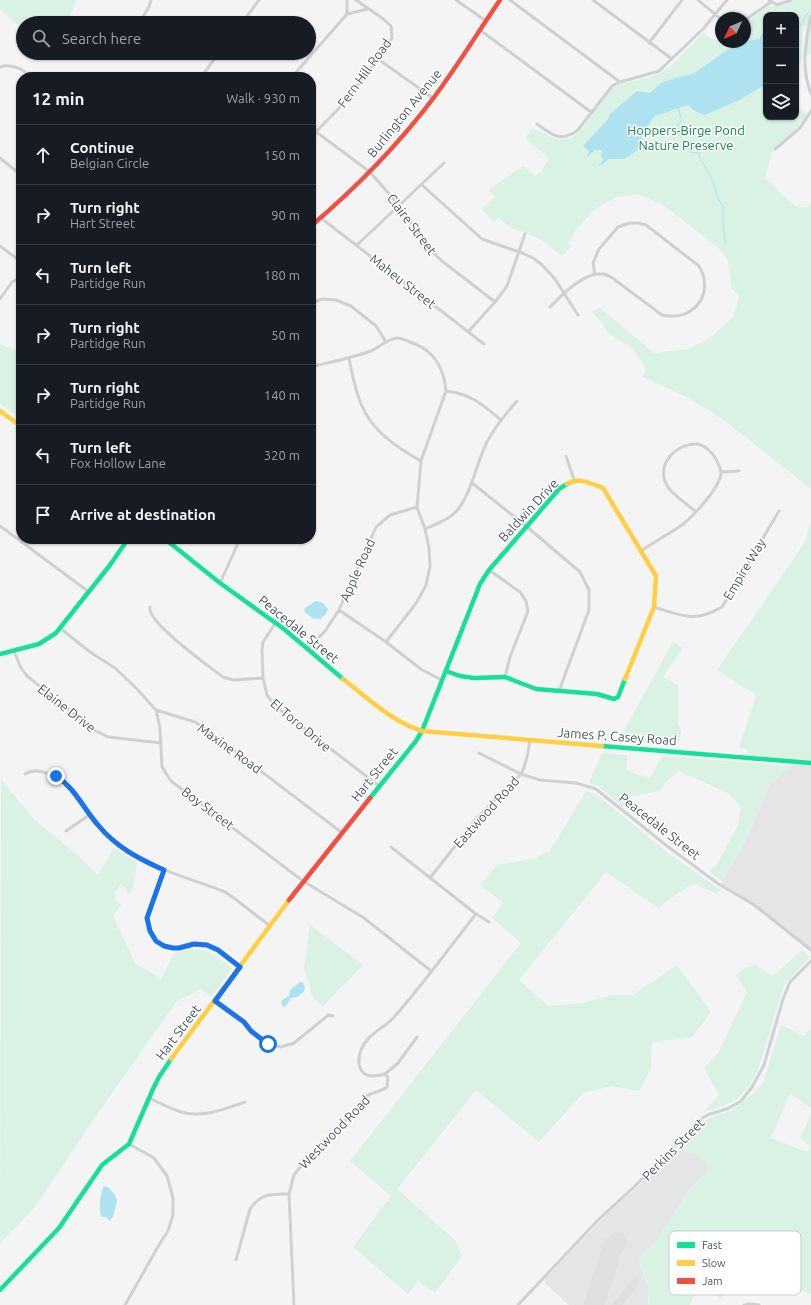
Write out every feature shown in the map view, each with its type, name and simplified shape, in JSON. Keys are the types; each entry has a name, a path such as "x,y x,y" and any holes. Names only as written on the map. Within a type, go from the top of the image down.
{"street":[{"path":"143,16 149,7 150,0"},
{"path":"247,16 259,0"},
{"path":"347,0 347,14"},
{"name":"Fern Hill Road","path":"316,132 341,106 378,59 392,38 391,26 356,0"},
{"path":"456,0 486,21"},
{"name":"Burlington Avenue","path":"316,222 370,172 390,150 433,98 500,0"},
{"path":"510,0 620,82"},
{"path":"593,0 672,59"},
{"path":"649,43 682,0"},
{"path":"537,124 557,137 565,137 572,134 578,130 612,86 620,82 659,71 703,29 715,14 698,0"},
{"path":"717,12 727,0"},
{"path":"751,15 770,1 777,5 791,0"},
{"path":"316,50 347,14 368,9"},
{"path":"811,16 804,65 807,84 811,94"},
{"path":"480,30 591,112"},
{"path":"378,59 433,98"},
{"path":"205,72 214,60"},
{"path":"296,72 307,60"},
{"path":"0,67 15,66 27,72"},
{"path":"776,149 800,128 811,111"},
{"name":"Claire Street","path":"316,132 370,172 398,206 434,255 495,302"},
{"path":"0,158 16,170"},
{"path":"357,245 444,163"},
{"path":"422,185 482,239 533,258 546,269 578,315"},
{"name":"Maheu Street","path":"321,218 484,344"},
{"path":"550,307 572,286 594,274 604,274 611,277 662,314 671,317 680,316 692,310 704,294 705,286 703,273 699,266 646,225 638,223 624,224 613,232 596,255 593,263 594,274"},
{"path":"468,332 507,286 525,234"},
{"path":"0,246 16,258"},
{"path":"0,299 12,282 16,280"},
{"path":"316,301 322,299 336,300 352,306 376,326 386,342"},
{"path":"316,366 349,358 373,350 386,342 399,338 416,344 431,354 441,368 445,380 446,391 420,461 417,507 425,529 429,548 430,566 426,585 417,602 386,642"},
{"path":"349,358 360,404 374,426 398,448 420,461"},
{"path":"446,391 460,392 483,404 501,420"},
{"path":"425,529 445,520 458,509 472,483 492,433 517,401"},
{"path":"0,411 16,422"},
{"path":"641,551 682,524 695,511 716,487 720,479 721,472 715,458 707,448 697,444 681,447 673,452 666,463 663,474 668,487 695,511"},
{"path":"566,456 574,480"},
{"path":"721,472 739,471"},
{"name":"Baldwin Drive","path":"422,731 480,584 489,570 559,489 574,480 589,482 603,488 656,576 654,607 620,694 616,699 597,694 559,691"},
{"path":"446,671 460,676 474,678 505,677 536,689 559,691 589,610 589,590 580,572 472,483"},
{"name":"Apple Road","path":"307,649 325,631 339,610 376,526 390,515 417,507"},
{"name":"Empire Way","path":"654,607 696,618 709,614 722,607 779,511"},
{"path":"0,526 16,538"},
{"path":"24,544 89,592"},
{"path":"0,654 44,641 60,628 124,544"},
{"name":"Peacedale Street","path":"171,544 220,583 276,622 326,665 388,714 408,727 422,731"},
{"path":"220,583 238,544"},
{"path":"489,570 520,592 526,601 528,611 510,657 505,677"},
{"path":"150,607 151,614 169,635 223,677 233,680 263,678"},
{"path":"339,610 386,642 422,670 442,680"},
{"name":"El Toro Drive","path":"276,622 263,642 262,650 263,678 267,695 275,706 379,786"},
{"path":"60,628 90,652 115,668 156,710"},
{"name":"Elaine Drive","path":"14,651 21,668 27,676 94,730 108,737 161,743"},
{"name":"Boy Street","path":"156,710 160,728 162,767 171,781 303,881 364,918 431,971"},
{"name":"Maxine Road","path":"156,710 195,722 341,832"},
{"name":"James P. Casey Road","path":"422,731 811,763"},
{"name":"Hart Street","path":"0,1290 59,1228 102,1165 129,1144 159,1076 303,881 341,832 416,741 422,731"},
{"name":"Eastwood Road","path":"430,878 477,818 520,774 524,768 528,755 530,740"},
{"name":"Peacedale Street","path":"479,753 520,774 540,780 576,783 596,789 667,846 720,885 753,904 811,950"},
{"path":"26,774 30,770 40,771 59,779 75,792 90,815 106,834 122,848 164,870 225,892 270,925"},
{"path":"66,831 90,815"},
{"path":"391,847 476,914 489,922"},
{"path":"164,870 147,918 150,931 156,941 164,946 173,948 194,944 207,945 218,950 240,967"},
{"name":"Westwood Road","path":"294,1305 289,1194 294,1175 305,1161 318,1151 367,1096 374,1091 382,1090 387,1087 388,1078 385,1074 372,1076 363,1073 361,1070 359,1060 362,1048 370,1037 394,1017 476,914"},
{"name":"Perkins Street","path":"518,1305 598,1220 640,1182 702,1118 727,1109 741,1101 752,1087 764,1065 783,999 790,982 811,961"},
{"path":"215,1001 244,1022 251,1031 268,1044 281,1046 294,1043 326,1017 333,1016"},
{"path":"385,1074 398,1063 416,1037"},
{"path":"149,1098 182,1112 206,1114 220,1111 245,1102"},
{"path":"125,1305 168,1231 173,1215 172,1198 166,1176 154,1158 129,1144"},
{"path":"236,1260 250,1209 254,1204 269,1194 289,1194"},
{"path":"744,1305 759,1305"}],"shaded area":[{"path":"796,762 811,763 811,950 753,904 720,885 748,836 770,784"},
{"path":"677,1151 699,1155 706,1163 708,1171 689,1190 654,1245 645,1251 639,1261 649,1292 648,1305 569,1305 546,1284 545,1279 605,1216"}],"green space":[{"path":"0,0 77,0 70,16 16,16 16,24 0,9"},
{"name":"Hoppers-Birge Pond Nature Preserve","path":"795,0 811,0 811,53 805,58 807,27 804,25 802,34 802,61 799,65 799,12 763,12 763,120 799,120 799,107 807,114 806,116 808,118 802,126 773,148 765,178 795,206 807,208 811,202 811,489 725,421 689,398 643,377 646,370 633,348 609,334 592,312 599,307 654,353 689,349 711,337 734,316 739,296 732,289 728,261 721,250 658,201 657,202 637,194 616,197 595,209 576,230 568,243 571,247 562,256 546,243 529,234 511,228 499,218 494,222 481,209 496,197 488,190 523,166 535,176 541,172 549,158 525,138 532,129 558,139 570,138 581,130 606,94 615,86 660,73 677,60 703,33 715,40 715,48 751,48 751,19 769,6 789,3"},
{"path":"0,344 16,350 16,415 0,404"},
{"path":"811,521 811,763 746,757 748,750 739,748 756,695 717,670 805,542"},
{"path":"673,641 683,648 663,677 678,685 678,725 682,731 677,745 619,740"},
{"path":"602,753 627,755 627,770 638,775 650,777 662,756 792,766 770,784 748,836 722,881 709,871 716,866 739,823 741,807 728,793 679,771 666,782 659,791 628,797 629,805 622,807 598,786 589,783"},
{"path":"1,779 34,819 82,859 98,875 114,848 137,862 133,889 128,895 125,887 120,885 115,893 116,900 121,905 113,916 135,963 161,979 174,953 194,949 209,952 232,968 211,997 201,989 177,1001 105,1103 35,1207 0,1244"},
{"path":"586,791 596,794 668,853 721,890 716,894 696,884 687,887 658,908 606,872 519,980 548,1006 583,1003 612,995 633,995 677,965 711,1012 692,1037 652,1042 651,1068 639,1091 611,1086 583,1093 539,1142 476,1090 397,1189 455,1240 462,1256 435,1293 418,1281 408,1294 353,1247 391,1196 350,1161 521,943 492,918 503,902 480,885 497,865 536,858 550,851"},
{"path":"310,925 363,965 323,1006 313,998 304,968"},
{"path":"802,950 810,957 784,985 758,1070 749,1086 737,1099 723,1106 704,1112 719,1095 704,1068 718,1053 747,992 736,975 745,968 755,965 773,976"},
{"path":"781,1025 804,1036 811,1028 811,1108 790,1094 771,1138 807,1152 811,1146 811,1294 801,1291 801,1231 669,1231 669,1295 695,1295 690,1305 648,1305 649,1288 639,1261 645,1251 654,1244 689,1190 708,1171 706,1163 700,1156 677,1151 707,1119 732,1110 756,1091 763,1083"},
{"path":"811,1113 811,1146 800,1139"},
{"path":"715,1295 724,1295 721,1299"}],"water":[{"path":"763,32 763,86 739,100 705,115 695,111 688,105 655,116 643,133 639,149 624,159 609,159 598,166 603,160 601,156 602,150 594,150 593,153 591,153 588,157 587,156 589,153 588,150 583,146 608,119 610,114 637,91 650,93 661,83 693,74 730,48 751,48 751,40 759,39"},
{"path":"316,601 323,603 328,609 325,615 320,619 312,618 304,611 305,608"},
{"path":"302,982 305,986 304,992 297,997 291,998 285,1007 282,1006 282,1000 289,996 290,990"},
{"path":"104,1186 109,1188 115,1195 117,1201 114,1214 110,1221 106,1217 102,1217 100,1211 101,1197"}],"waterway":[{"path":"799,27 809,12"},
{"path":"678,108 682,120 676,129 690,152 696,153 698,151 701,161 714,183 717,197 723,206 723,228 726,243"}],"taxiway":[{"path":"616,1305 621,1301 635,1282"}],"runway":[{"path":"594,1305 612,1248 617,1242"}],"traffic: fast":[{"path":"370,798 416,741 422,731 480,584 489,570 559,489 567,484"},
{"path":"0,654 39,644 56,633 110,565 125,544"},
{"path":"171,544 220,583 284,629 343,679"},
{"path":"446,671 460,676 474,678 505,677 536,689 597,694 614,699 618,697 625,679"},
{"path":"602,746 811,763"},
{"path":"0,1290 59,1228 102,1165 129,1144 153,1089 171,1059"}],"traffic: slow":[{"path":"0,411 16,422"},
{"path":"567,484 580,481 603,488 656,576 654,607 625,679"},
{"path":"343,679 390,716 422,731 602,746"},
{"path":"171,1059 289,900"}],"traffic: jam":[{"path":"316,222 345,196 407,131 443,84 500,0"},
{"path":"289,900 370,798"}],"route":[{"path":"56,776 75,792 98,826 111,839 122,848 139,858 164,870 147,918 150,931 156,941 169,948 179,948 194,944 207,945 218,950 240,967 215,1001 244,1022 251,1031 268,1044"}]}
